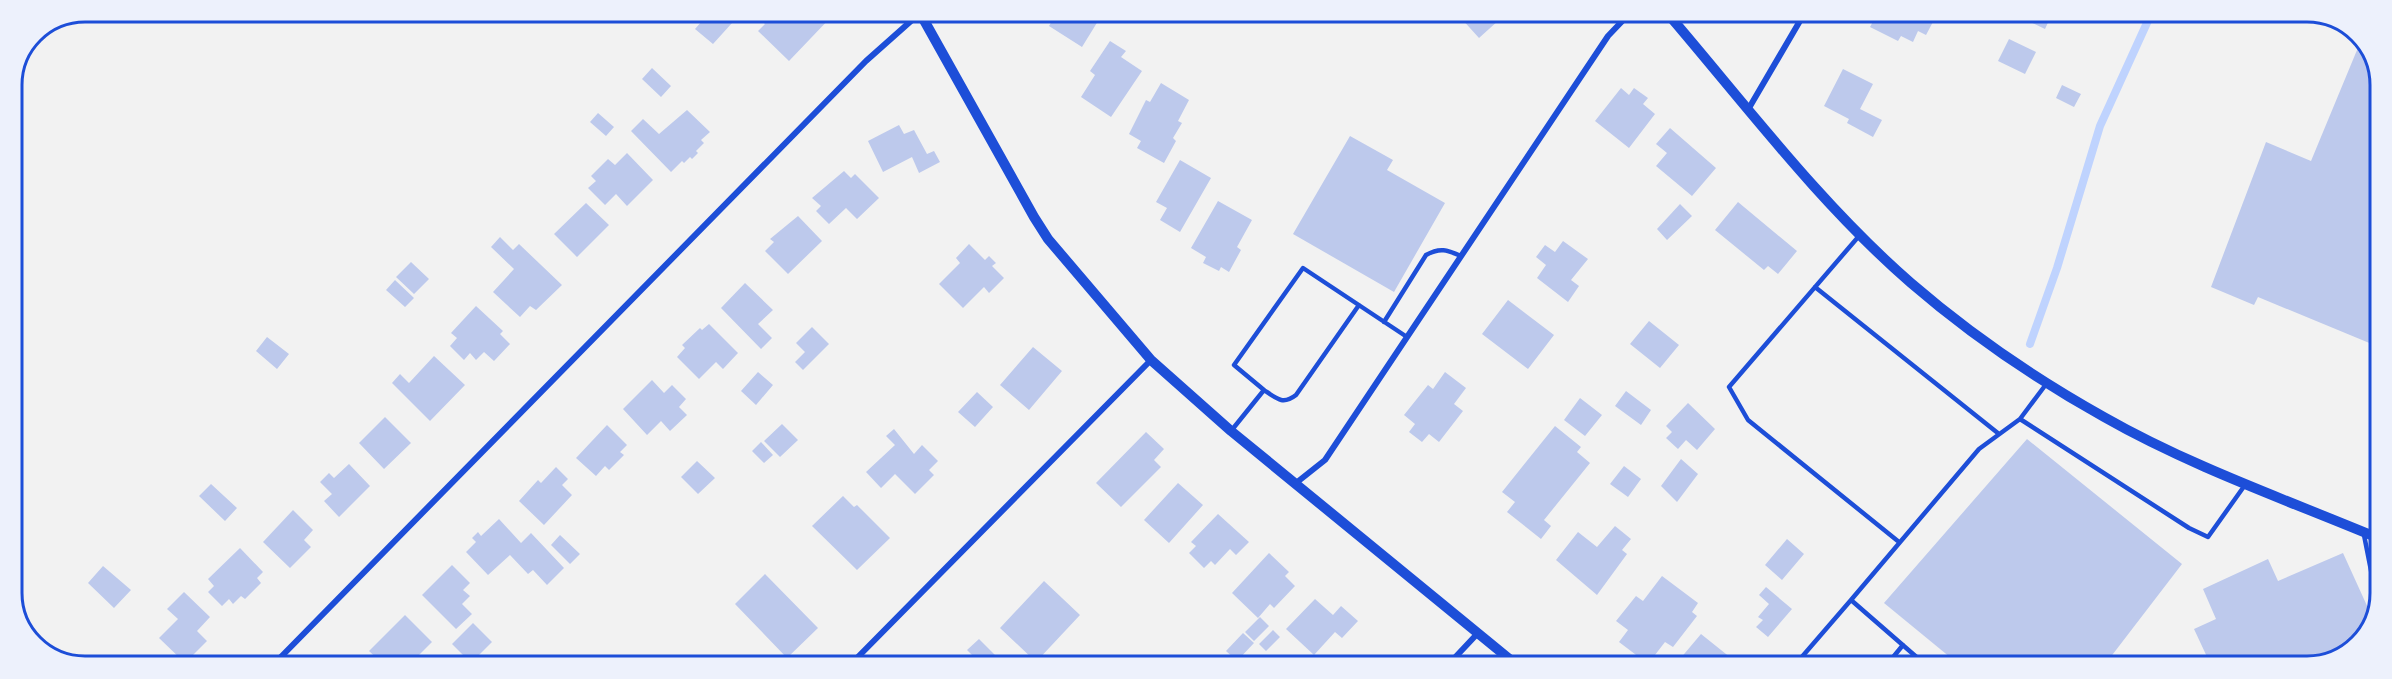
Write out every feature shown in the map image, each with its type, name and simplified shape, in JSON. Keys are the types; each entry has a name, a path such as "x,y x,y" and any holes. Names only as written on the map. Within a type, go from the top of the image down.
{"street":[{"path":"282,656 866,60 910,22"},
{"path":"925,22 1048,238 1151,360 1231,431 1506,656"},
{"path":"1296,483 1325,460 1608,36 1621,22"},
{"path":"1675,22 1820,192 1910,282 1979,337 2047,383 2106,418 2168,449 2370,535"},
{"path":"1749,108 1799,22"},
{"path":"859,656 1151,360"},
{"path":"1456,656 1478,633"}],"lane":[{"path":"1861,233 1729,387 1748,420 1899,542"},
{"path":"1384,322 1426,255 1435,250 1446,249 1461,256"},
{"path":"1359,305 1296,395 1288,401 1279,401 1234,365 1303,268 1359,305 1384,322 1407,337"},
{"path":"1815,287 1999,434"},
{"path":"1803,656 1979,449 2020,419 2047,383"},
{"path":"1231,431 1264,390"},
{"path":"2020,419 2189,528 2208,537 2247,483"},
{"path":"2364,532 2370,566"},
{"path":"1851,600 1916,656"},
{"path":"1894,656 1903,645"}],"building":[{"path":"701,22 732,23 713,44 695,29"},
{"path":"763,22 826,22 789,61 758,31 765,24"},
{"path":"1051,22 1097,22 1082,47 1049,26"},
{"path":"1465,22 1497,22 1479,38"},
{"path":"1873,22 1933,22 1926,35 1918,31 1913,42 1901,36 1898,41 1870,27"},
{"path":"2031,22 2048,22 2045,29"},
{"path":"2009,39 2036,52 2025,74 1998,61"},
{"path":"1110,41 1126,51 1121,57 1142,71 1111,117 1081,97 1095,75 1090,71"},
{"path":"2357,49 2365,62 2369,82 2370,343 2258,297 2254,305 2211,287 2266,142 2311,161"},
{"path":"652,68 671,86 661,97 642,79"},
{"path":"1843,69 1873,84 1860,109 1882,120 1873,137 1847,123 1849,119 1824,106"},
{"path":"1161,83 1189,100 1178,121 1182,123 1173,138 1176,141 1164,163 1137,148 1141,141 1129,134 1146,100 1150,102"},
{"path":"2062,85 2081,94 2074,107 2056,98"},
{"path":"1621,88 1629,95 1634,88 1648,98 1643,104 1655,114 1629,148 1595,121"},
{"path":"687,110 710,132 701,140 704,143 696,151 698,153 684,163 682,161 671,172 631,131 643,119 659,134"},
{"path":"598,113 614,127 606,136 590,122"},
{"path":"899,125 904,134 914,130 927,154 934,151 940,162 919,173 912,157 883,172 868,141"},
{"path":"1670,128 1716,168 1692,196 1656,166 1667,153 1656,144"},
{"path":"1350,136 1393,160 1387,170 1445,203 1394,292 1293,234"},
{"path":"627,153 653,180 627,206 616,194 605,205 588,188 596,181 591,176 608,159 615,165"},
{"path":"1180,160 1211,178 1180,232 1160,220 1167,208 1156,202"},
{"path":"844,171 851,178 855,174 879,198 857,219 846,208 829,224 816,211 821,206 812,198"},
{"path":"1218,201 1252,220 1237,247 1241,250 1229,272 1221,267 1219,271 1203,263 1206,257 1191,248"},
{"path":"1738,202 1797,251 1778,274 1768,266 1764,270 1715,230"},
{"path":"586,203 609,225 577,257 554,234"},
{"path":"1680,204 1692,216 1667,240 1657,229"},
{"path":"798,216 822,241 788,274 765,251 774,242 770,239"},
{"path":"500,237 513,250 519,244 562,285 536,310 530,306 520,317 493,292 514,269 491,247"},
{"path":"1563,241 1588,259 1571,280 1579,286 1568,302 1537,278 1546,265 1536,257 1545,245 1555,252"},
{"path":"969,244 985,260 989,256 996,263 992,266 1004,278 989,293 984,287 963,308 939,284 960,263 956,258"},
{"path":"411,262 429,279 414,294 396,277"},
{"path":"395,280 414,298 405,307 386,290"},
{"path":"745,283 773,310 758,324 772,338 761,349 721,308"},
{"path":"1508,300 1554,335 1528,369 1482,334"},
{"path":"476,306 503,331 500,334 510,344 494,361 484,352 476,360 470,353 464,360 450,346 457,338 451,333"},
{"path":"1649,321 1679,345 1660,368 1630,344"},
{"path":"709,324 738,353 723,369 716,362 699,379 677,357 685,348 682,345 700,328 702,330"},
{"path":"812,327 829,344 803,370 795,362 805,352 796,343"},
{"path":"267,337 289,354 277,369 256,351"},
{"path":"1033,347 1062,371 1029,410 1000,385"},
{"path":"434,356 465,385 430,421 392,383 400,374 409,383"},
{"path":"758,372 773,385 756,405 741,391"},
{"path":"1445,372 1466,388 1454,404 1463,411 1439,442 1429,434 1422,442 1409,432 1415,424 1404,415 1428,385 1433,389"},
{"path":"652,380 664,393 672,385 686,399 679,407 687,415 670,431 661,421 647,435 623,409"},
{"path":"1626,391 1651,410 1641,425 1615,406"},
{"path":"977,392 993,407 975,427 958,412"},
{"path":"1580,398 1602,415 1585,436 1564,420"},
{"path":"1688,403 1715,429 1697,450 1686,440 1678,449 1666,438 1672,432 1666,426"},
{"path":"385,417 411,443 384,469 359,443"},
{"path":"782,424 798,440 780,457 764,441"},
{"path":"607,425 627,445 620,452 624,455 609,470 605,466 596,476 576,458"},
{"path":"1555,426 1581,447 1577,452 1590,463 1544,520 1551,526 1541,539 1507,512 1515,502 1502,492"},
{"path":"894,429 914,454 922,445 938,461 929,470 934,475 915,494 895,474 881,488 866,472 895,445 886,436"},
{"path":"1146,432 1164,449 1154,460 1161,467 1121,507 1096,483"},
{"path":"2027,439 2182,564 2111,656 1949,656 1884,603"},
{"path":"761,442 773,455 764,463 752,451"},
{"path":"1681,459 1698,474 1677,502 1661,486"},
{"path":"697,461 715,478 698,494 681,477"},
{"path":"349,464 370,486 339,517 324,501 332,494 320,482 329,473 334,478"},
{"path":"1624,466 1641,479 1628,497 1610,484"},
{"path":"556,467 568,479 562,485 572,495 544,525 519,501 538,480 541,483"},
{"path":"1178,483 1203,505 1169,543 1144,520"},
{"path":"211,484 237,508 225,521 199,496"},
{"path":"843,496 854,507 857,505 890,538 857,570 812,526"},
{"path":"293,510 313,530 304,540 311,547 290,568 263,542"},
{"path":"1218,514 1249,542 1236,555 1230,549 1215,565 1211,561 1204,568 1189,553 1196,546 1191,542"},
{"path":"499,519 521,543 531,533 564,568 547,585 533,570 528,574 510,555 488,575 466,552 476,542 472,538 478,532 481,536"},
{"path":"1615,526 1631,539 1622,550 1627,554 1597,595 1556,560 1578,532 1597,547"},
{"path":"560,535 580,554 570,564 551,545"},
{"path":"1787,539 1804,554 1782,580 1765,565"},
{"path":"240,548 263,572 257,578 261,583 245,599 241,596 233,604 229,599 222,606 208,592 214,586 208,579"},
{"path":"1269,553 1289,572 1285,576 1295,586 1274,608 1270,604 1258,618 1232,593"},
{"path":"2343,553 2368,607 2365,617 2354,635 2345,643 2338,648 2314,656 2207,656 2194,629 2216,619 2203,589 2268,559 2278,581"},
{"path":"452,565 470,583 463,590 470,596 462,604 472,614 456,629 422,595"},
{"path":"103,566 131,590 114,608 88,583"},
{"path":"765,574 818,628 789,656 785,656 735,604"},
{"path":"1662,576 1698,603 1692,612 1697,616 1673,647 1665,642 1654,656 1637,656 1619,642 1628,630 1616,621 1636,596 1643,601"},
{"path":"1044,581 1080,615 1042,656 1030,656 1000,628"},
{"path":"1766,587 1792,609 1768,637 1756,627 1763,620 1758,617 1769,604 1759,595"},
{"path":"184,592 210,617 197,631 207,641 192,656 178,656 159,638 178,619 167,609"},
{"path":"1315,599 1333,615 1341,606 1358,621 1342,638 1335,632 1314,655 1286,629"},
{"path":"405,615 432,642 418,656 374,656 369,651"},
{"path":"1260,617 1269,626 1254,641 1245,632"},
{"path":"473,623 492,642 478,656 464,656 452,644"},
{"path":"1273,630 1280,637 1266,651 1259,644"},
{"path":"1243,633 1254,643 1242,656 1232,656 1226,651"},
{"path":"1701,634 1728,656 1682,656"},
{"path":"979,639 996,656 973,656 967,650"}],"waterway":[{"path":"2030,344 2057,268 2100,126 2147,22"}]}
